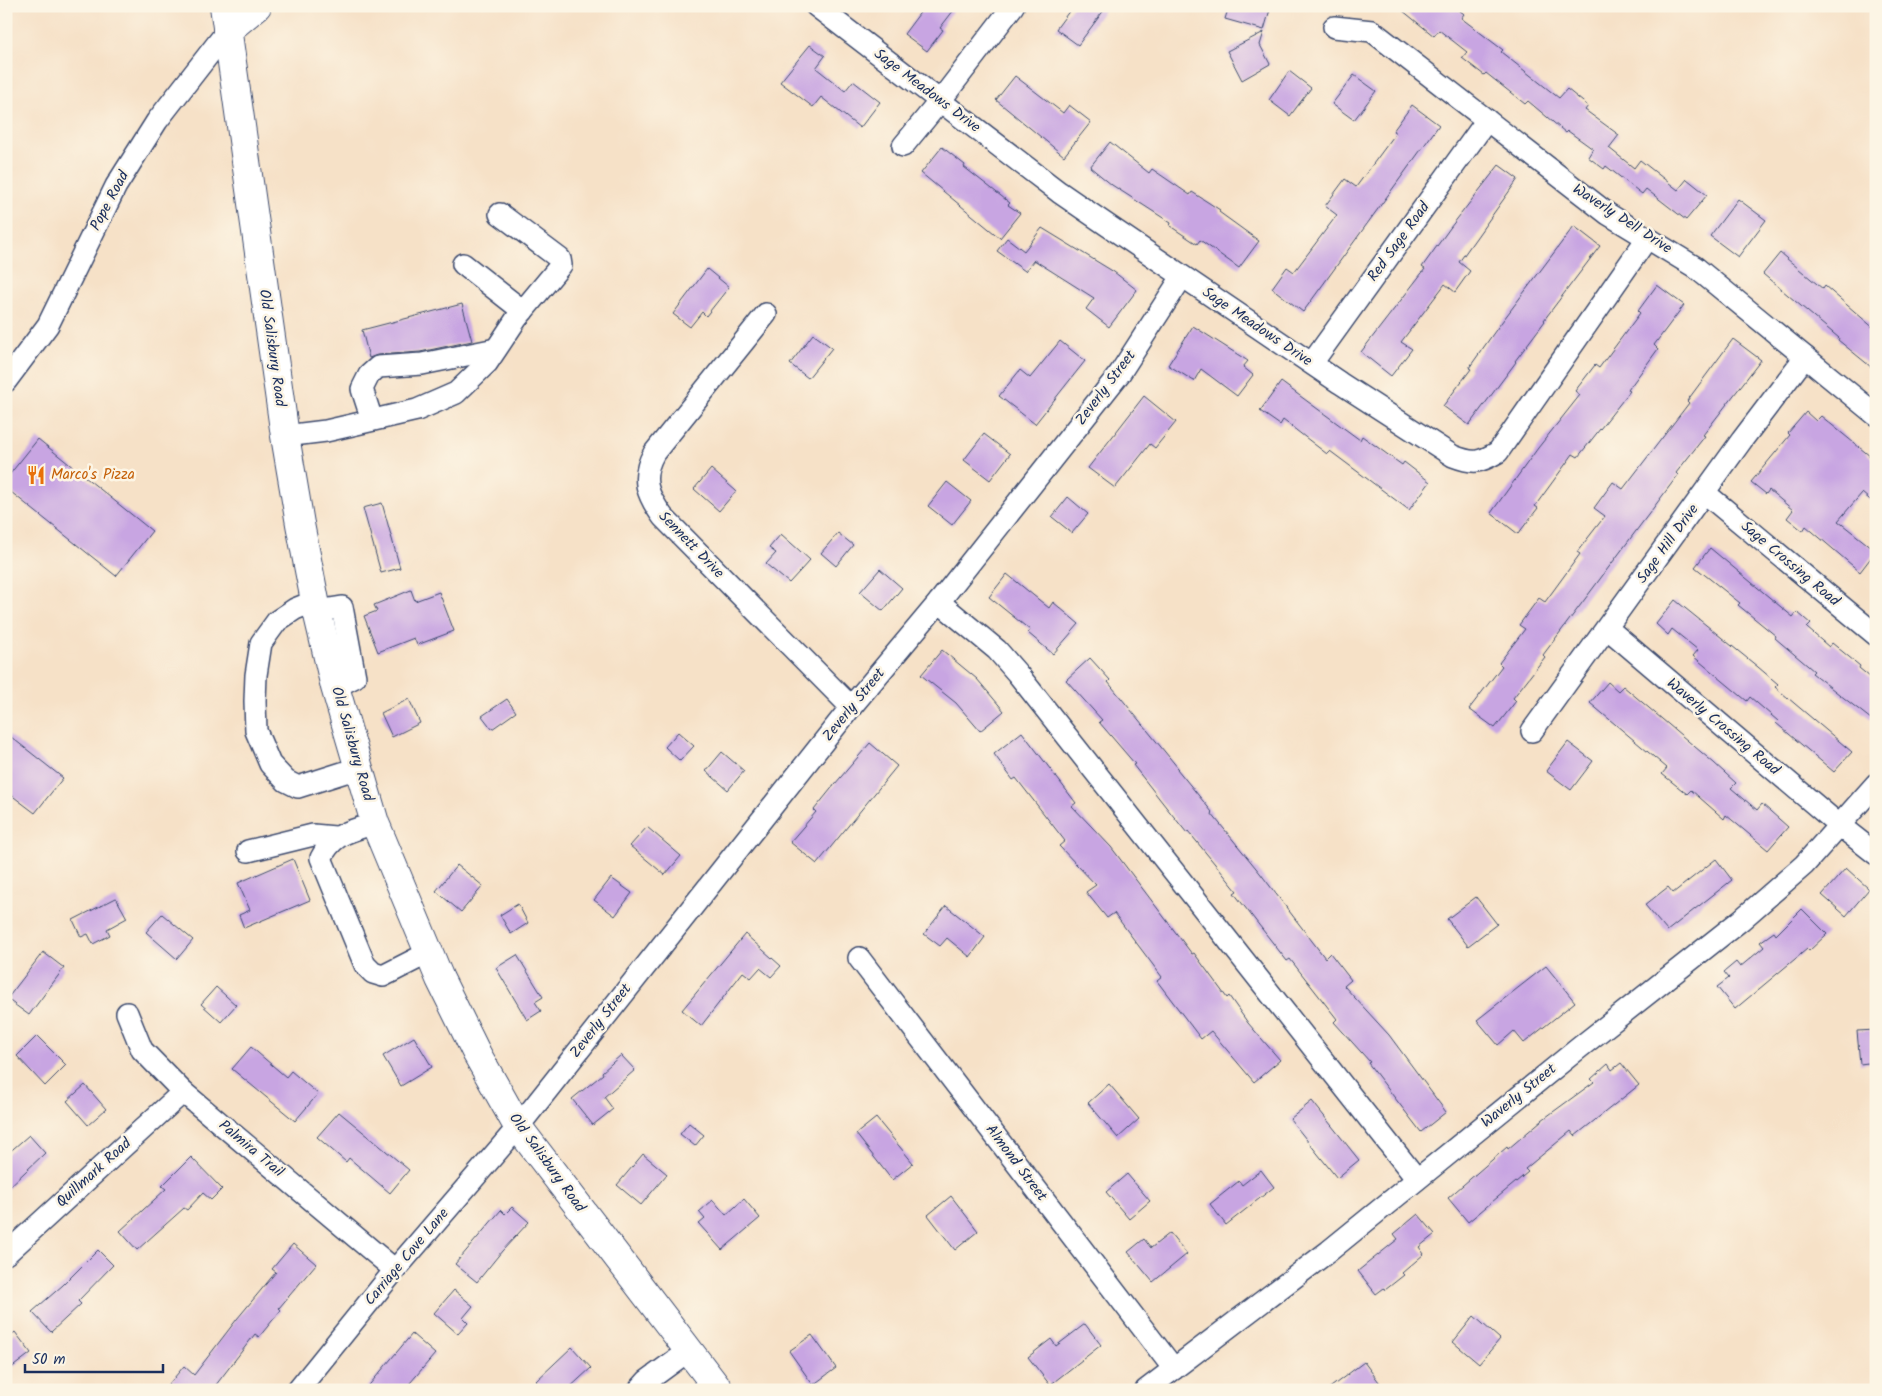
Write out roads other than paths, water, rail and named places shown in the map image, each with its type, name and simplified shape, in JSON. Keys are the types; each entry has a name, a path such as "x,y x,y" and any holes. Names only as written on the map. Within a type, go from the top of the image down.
{"main road":[{"path":"226,18 257,6"},
{"name":"Old Salisbury Road","path":"226,18 284,436 316,606 335,687 375,823 428,953 477,1054 518,1127 719,1390"}],"street":[{"name":"Sage Meadows Drive","path":"816,6 1059,192 1182,277 1312,363 1454,456 1469,462 1482,462 1498,452 1648,237"},
{"path":"903,146 1013,6"},
{"name":"Pope Road","path":"6,381 48,325 116,186 226,18"},
{"name":"Waverly Dell Drive","path":"1334,27 1372,31 1608,214 1695,267 1876,415"},
{"name":"Red Sage Road","path":"1312,363 1487,120"},
{"path":"284,436 326,431 418,410 456,393 487,363 522,311 562,265 560,259 500,214"},
{"path":"463,264 522,311"},
{"name":"Zeverly Street","path":"518,1127 851,707 938,602 1120,373 1182,277"},
{"name":"Sennett Drive","path":"766,314 654,453 647,465 646,486 652,501 663,517 851,707"},
{"path":"372,420 362,389 369,375 378,367 422,364 496,349"},
{"name":"Sage Hill Drive","path":"1532,731 1805,357"},
{"name":"Sage Crossing Road","path":"1705,493 1876,635"},
{"path":"938,602 996,650 1017,673 1416,1178"},
{"path":"316,606 295,609 277,621 261,643 254,702 256,731 270,764 286,781 298,787 358,768"},
{"name":"Waverly Crossing Road","path":"1607,628 1839,826 1876,854"},
{"name":"Waverly Street","path":"1146,1390 1329,1250 1416,1178 1741,920 1804,865 1876,784"},
{"path":"375,823 335,838 327,846 321,858 365,965 373,973 383,976 428,953"},
{"path":"248,851 313,835 335,838"},
{"name":"Almond Street","path":"859,958 1174,1369"},
{"name":"Palmira Trail","path":"127,1013 142,1050 183,1092 396,1270"},
{"name":"Quillmark Road","path":"6,1254 183,1092"},
{"name":"Carriage Cove Lane","path":"298,1390 396,1270 518,1127"},
{"path":"639,1390 647,1381 688,1351"}],"place":[{"name":"Marco's Pizza","path":"36,475"}]}
